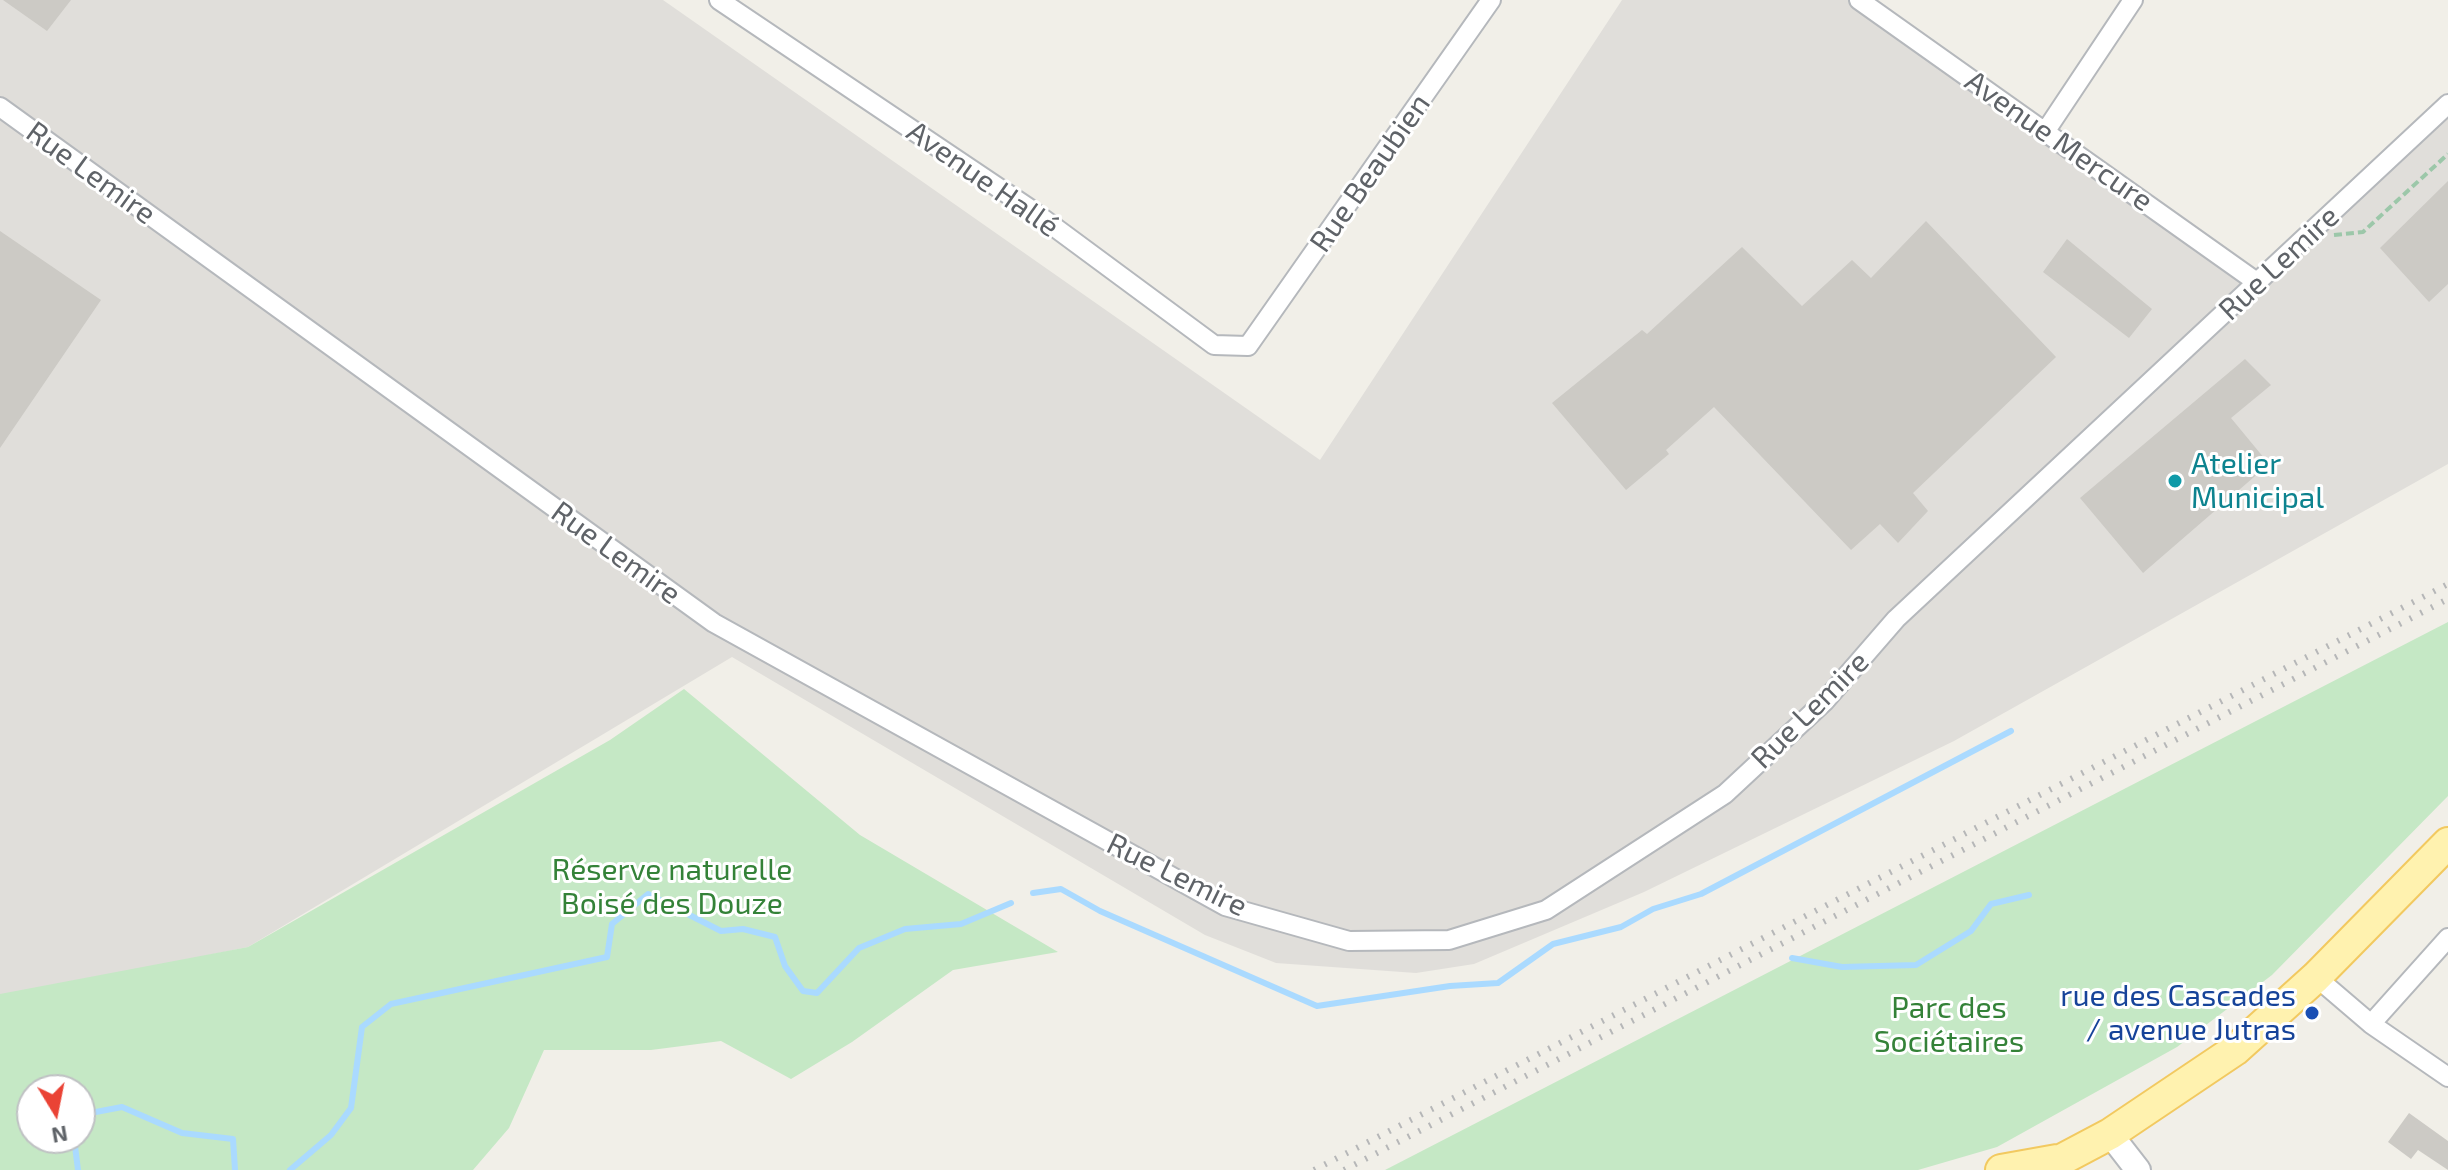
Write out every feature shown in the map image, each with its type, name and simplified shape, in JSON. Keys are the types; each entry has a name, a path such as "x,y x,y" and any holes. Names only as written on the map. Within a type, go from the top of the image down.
{"main road":[{"path":"2001,1170 2049,1165 2110,1134 2235,1050 2316,977 2448,843"}],"street":[{"name":"Avenue Hallé","path":"719,0 1030,209 1214,345 1248,346"},
{"name":"Rue Beaubien","path":"1248,346 1491,0"},
{"name":"Avenue Mercure","path":"1859,0 2258,283"},
{"path":"2045,132 2133,0"},
{"name":"Rue Lemire","path":"0,107 714,623 1225,906 1349,941 1449,940 1546,910 1725,794 1824,702 1896,619 2448,104"},
{"path":"2371,1024 2448,938"},
{"path":"2316,977 2371,1024 2448,1077"},
{"path":"2110,1134 2138,1170"}],"path":[{"path":"2319,225 2337,237 2363,232 2448,154"}],"shaded area":[{"path":"0,0 663,0 1320,460 1622,0 1849,0 2248,282 2448,99 2448,464 1954,741 1644,892 1474,964 1416,973 1276,963 1205,935 732,657 248,947 0,998"}],"green space":[{"name":"Parc des Sociétaires","path":"2448,622 2448,796 2272,975 2177,1047 1997,1147 1918,1170 1385,1170"},
{"name":"Réserve naturelle Boisé des Douze","path":"684,689 860,835 1058,952 953,970 852,1042 791,1079 721,1041 651,1050 544,1050 509,1128 473,1170 0,1170 0,994 248,947 610,740"}],"building":[{"path":"3,0 71,0 47,31"},
{"path":"2448,181 2448,284 2429,302 2380,248"},
{"path":"1926,221 2056,357 1913,493 1928,511 1898,543 1880,524 1851,550 1714,407 1666,450 1669,454 1626,490 1552,403 1642,330 1647,334 1742,247 1802,306 1852,260 1871,278"},
{"path":"0,231 101,300 0,448"},
{"path":"2067,239 2152,309 2129,338 2043,272"},
{"name":"Atelier Municipal","path":"2245,359 2271,385 2231,418 2269,464 2143,573 2080,498"},
{"path":"2409,1113 2448,1141 2448,1170 2418,1150 2411,1159 2388,1142"}],"waterway":[{"path":"1033,893 1061,889 1100,911 1317,1006 1450,986 1498,983 1553,944 1621,927 1653,909 1701,894 2011,731"},
{"path":"290,1170 331,1135 351,1108 362,1027 391,1004 607,957 612,924 648,894 721,931 743,929 775,937 785,966 803,991 817,993 859,948 905,929 961,924 1011,903"},
{"path":"1792,958 1842,967 1916,965 1971,931 1991,904 2029,895"},
{"path":"96,1112 122,1107 182,1133 233,1139 235,1170"},
{"path":"76,1154 78,1170"}],"railway":[{"path":"1314,1170 2448,584"},
{"path":"1344,1170 2448,599"}],"place":[{"name":"Atelier Municipal","path":"2175,481"},
{"name":"rue des Cascades / avenue Jutras","path":"2312,1013"}]}
